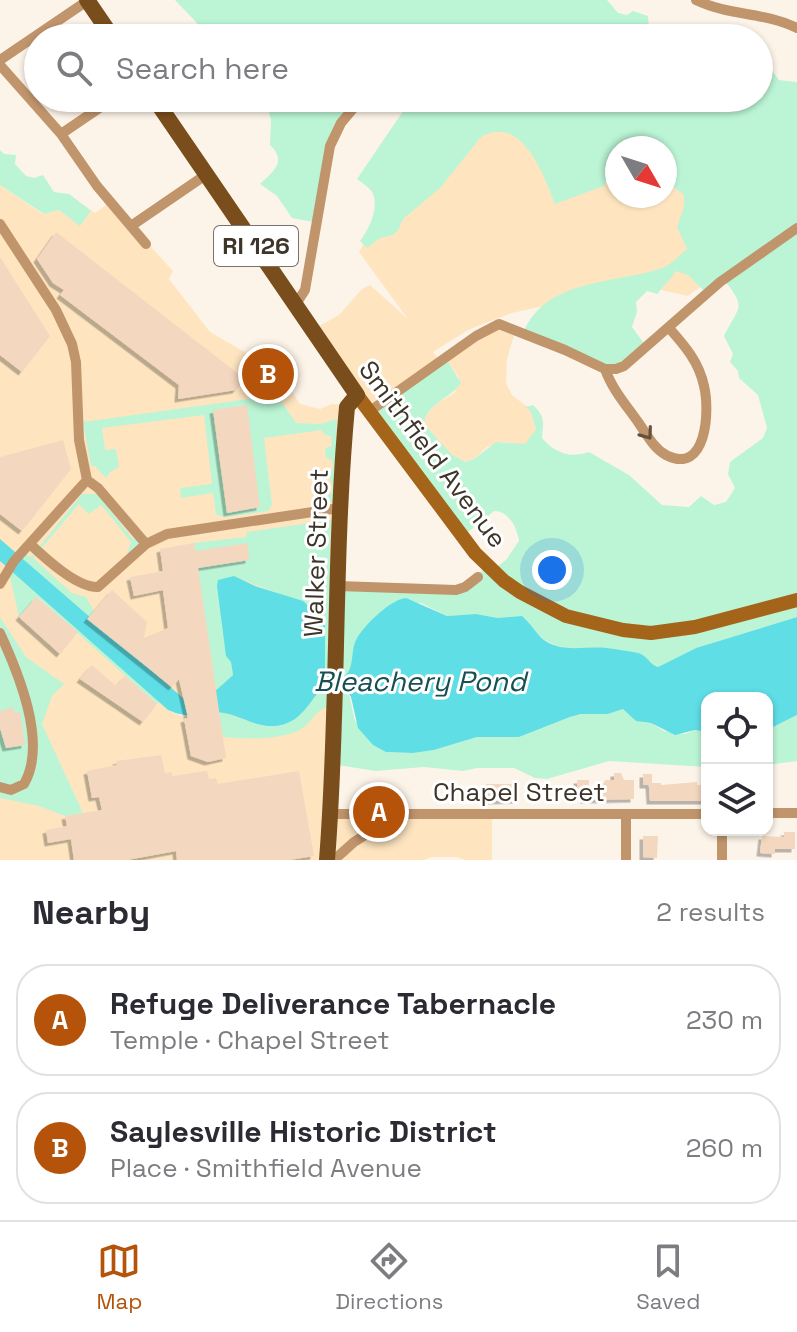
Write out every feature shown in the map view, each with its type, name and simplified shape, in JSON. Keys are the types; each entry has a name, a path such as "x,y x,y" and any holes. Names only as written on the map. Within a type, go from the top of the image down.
{"main road":[{"path":"87,0 103,24"},
{"name":"Smithfield Avenue","path":"164,112 357,395 475,553 512,587 566,616 623,630 651,633 695,627 797,600"},
{"name":"Walker Street","path":"327,860 331,814 339,508 347,407 357,395"}],"street":[{"path":"53,24 87,0"},
{"path":"696,0 720,10 780,20 797,28"},
{"path":"24,45 0,62 24,90"},
{"path":"42,112 97,186 146,244"},
{"path":"61,134 93,112"},
{"path":"296,304 305,290 330,146 350,112"},
{"path":"131,226 207,174"},
{"path":"0,224 56,310 72,344 76,362 79,440 87,480 98,488 146,544"},
{"path":"370,411 476,336 499,324 605,369 616,369 630,362 720,282 797,228"},
{"path":"605,369 614,388 657,448 675,458 695,452 703,442 706,428 704,385 688,350 669,328"},
{"path":"0,584 7,570 87,480"},
{"path":"30,544 77,581 92,588 106,583 157,537 339,508"},
{"path":"338,586 456,590 478,577"},
{"path":"0,633 23,687 31,737 31,766 24,784 11,790 0,787"},
{"path":"773,813 797,813"},
{"name":"Chapel Street","path":"331,814 701,814"},
{"path":"334,860 354,842 399,814"},
{"path":"626,814 626,860"},
{"path":"722,836 722,860"}],"shaded area":[{"path":"504,112 560,197 605,182 605,208 677,208 677,177 759,242 688,296 639,285 512,313 470,329 433,352 439,360 370,410 314,329 339,315 362,289 370,285 407,318 359,252 389,201"},
{"path":"0,185 43,214 59,210 90,211 69,194 95,213 110,202 173,271 169,279 210,332 278,371 300,404 320,409 332,404 344,405 330,810 492,810 492,860 431,857 424,860 0,860","holes":["18,554 183,698 213,693 229,680 255,586 285,594 218,711 184,717 168,710 39,594"]},
{"path":"490,327 516,329 507,359 506,383 512,395 530,409 536,429 525,445 504,442 487,447 474,459 465,462 450,454 433,435 424,424 425,416 455,392 459,378 447,360"}],"green space":[{"path":"175,0 607,0 618,13 627,15 633,11 648,16 649,24 197,24"},
{"path":"773,72 779,80 797,82 797,617 696,648 658,667 641,655 626,651 575,649 551,643 539,635 525,618 476,614 447,616 421,603 384,609 371,624 348,675 355,721 386,752 434,750 477,737 519,737 581,714 608,714 623,709 641,722 651,723 664,731 685,734 701,731 701,767 609,761 547,779 535,778 514,768 463,771 424,767 376,771 331,764 337,588 459,589 472,583 484,568 494,569 506,560 519,541 511,521 504,514 494,511 463,536 372,415 447,360 461,383 429,411 424,424 451,454 465,462 496,442 525,444 536,429 530,410 525,407 533,405 542,417 542,438 553,448 576,455 589,452 629,475 662,505 689,507 701,496 714,505 726,502 735,488 728,474 730,462 763,438 767,428 758,395 739,378 738,371 730,362 733,354 724,336 737,311 738,301 723,278 703,290 688,275 675,271 658,294 647,291 636,302 637,312 632,327 646,346 610,369 524,331 535,314 549,301 566,292 662,268 687,249 677,227 684,207 684,195 677,189 677,136 605,136 604,186 555,204 538,164 520,140 508,133 496,132 481,137 440,188 403,219 393,235 380,238 367,248 360,241 372,218 375,204 371,190 357,179 402,112 773,112"},
{"path":"269,112 350,112 329,142 314,222 292,218 277,196 260,184 278,161 270,145"},
{"path":"0,150 4,154 16,155 15,164 26,176 34,178 43,175 54,192 69,194 91,211 80,226 59,210 44,214 0,185"},
{"path":"277,395 296,423 320,424 337,419 334,503 328,501 327,496 332,492 328,473 333,469 332,460 326,458 325,448 332,446 331,436 324,435 322,430 264,438 272,505 268,511 227,517 216,515 213,493 181,498 180,488 212,484 204,415 102,428 105,450 116,449 119,467 106,478 95,466 91,466 83,422"},
{"path":"82,494 97,494 133,539 147,539 127,554 131,542 103,507 101,505 89,514 79,504 33,558 72,593 86,597 94,611 88,618 22,558 25,554 31,557"},
{"path":"331,520 327,707 304,727 287,735 223,737 218,711 261,725 292,721 300,715 321,690 325,624 312,606 243,580 226,656 231,662 233,675 216,690 194,543 246,537 247,532"},
{"path":"8,568 159,702 157,704 37,597 19,617"},
{"path":"0,617 26,657 64,684 52,696 42,724 83,813 65,816 39,806 0,798"},
{"path":"797,715 797,761 773,764 773,727"}],"water":[{"path":"0,539 183,698 213,693 233,675 231,662 226,656 218,580 234,576 303,601 325,624 325,687 295,719 274,726 226,713 189,715 168,710 0,561"},
{"name":"Bleachery Pond","path":"406,598 447,616 522,616 541,637 556,646 638,653 658,667 696,648 797,617 797,715 773,727 773,692 701,692 701,731 675,735 651,723 636,721 623,709 608,714 581,714 519,737 477,737 434,750 386,752 373,745 358,728 351,697 343,686 356,640 378,614"}],"building":[{"path":"56,232 245,379 236,390 178,399 179,385 60,295 64,290 53,283 37,259"},
{"path":"0,257 50,336 22,372 0,355"},
{"path":"247,405 260,507 227,513 213,410"},
{"path":"63,440 71,469 22,531 0,514 0,457"},
{"path":"194,543 195,551 248,543 249,560 198,568 226,758 208,762 191,756 184,719 188,718 179,679 172,687 87,619 112,590 147,622 144,638 168,628 163,590 134,596 130,577 163,571 160,549"},
{"path":"36,597 78,632 60,654 19,617"},
{"path":"92,665 116,686 125,676 157,704 143,722 80,679"},
{"path":"13,707 15,713 20,712 25,745 6,748 0,728 0,711"},
{"path":"161,755 165,773 172,772 172,776 207,771 209,779 216,778 218,784 299,771 314,856 289,860 177,860 176,851 127,860 74,860 71,839 48,843 46,830 67,826 65,816 102,810 99,797 92,798 87,771 117,765 116,761"},
{"path":"614,773 621,773 624,780 634,780 634,799 584,800 584,790 577,790 577,780 589,780 589,787 602,787 605,780 614,780"},
{"path":"643,774 652,774 652,783 661,785 697,782 701,785 701,801 650,801 649,785 643,785"},
{"path":"486,784 520,784 520,800 486,801"},
{"path":"784,832 795,832 795,849 775,849 775,854 760,853 762,836 784,837"},
{"path":"643,836 658,836 657,858 643,857"}],"place":[{"name":"Saylesville Historic District","path":"268,374"},
{"name":"Refuge Deliverance Tabernacle","path":"379,812"}]}
